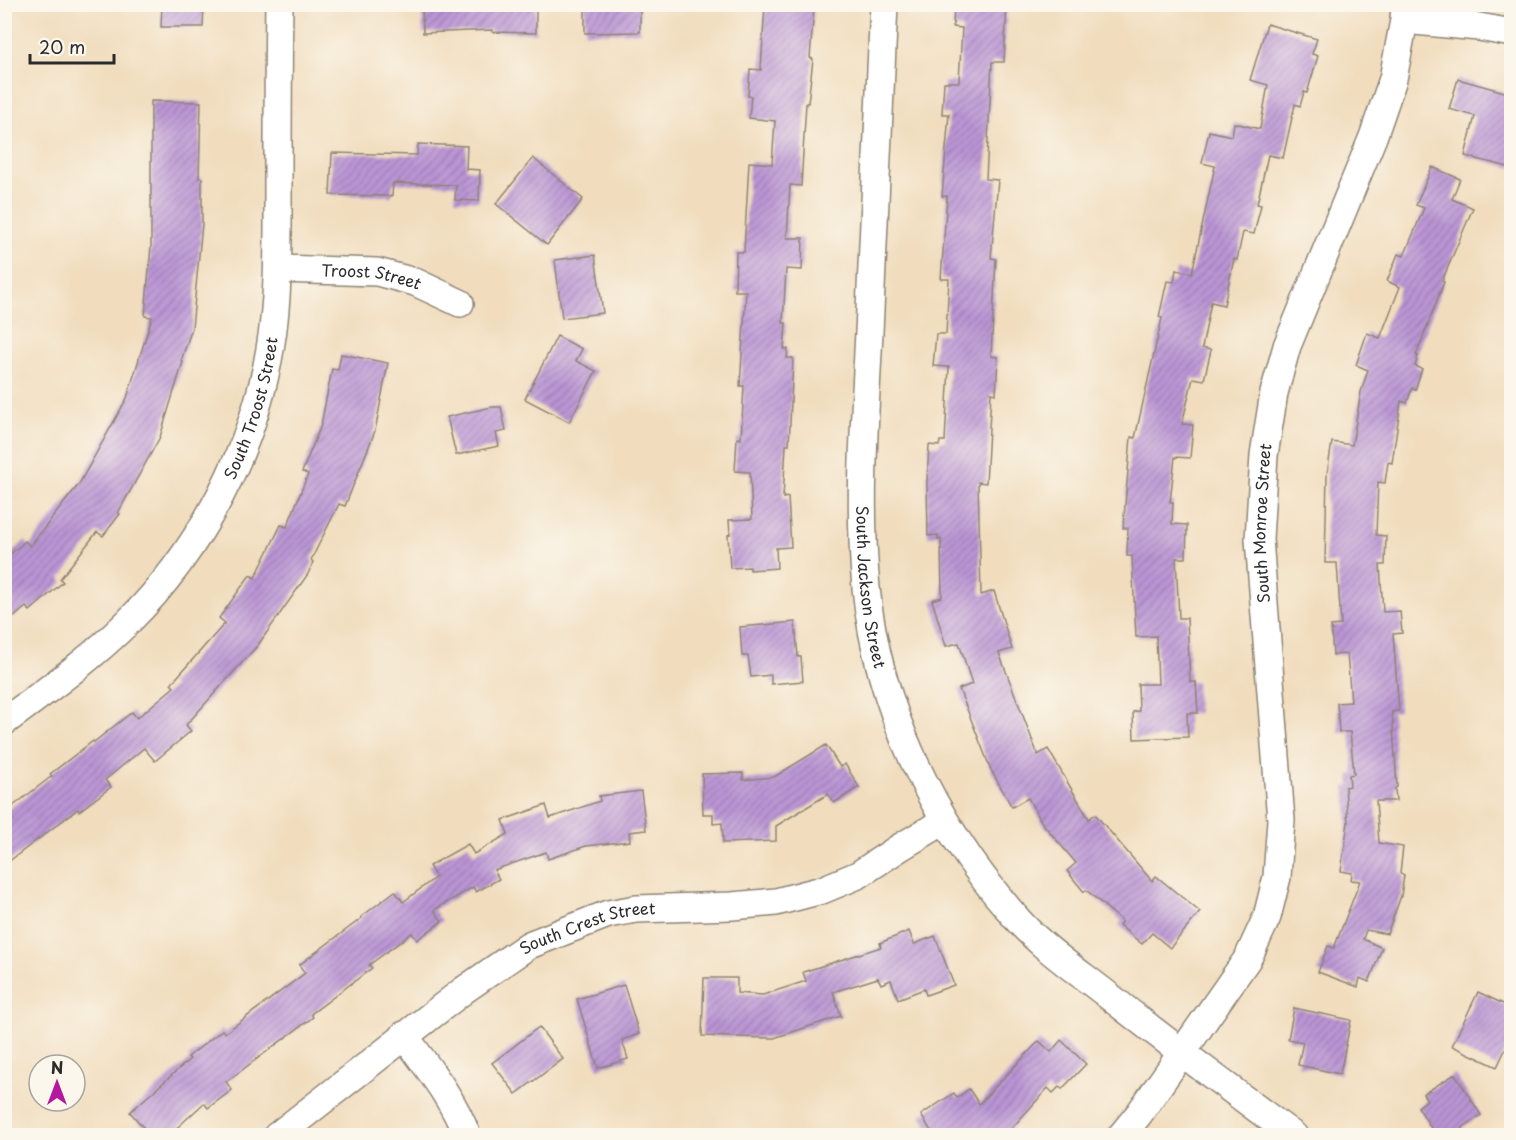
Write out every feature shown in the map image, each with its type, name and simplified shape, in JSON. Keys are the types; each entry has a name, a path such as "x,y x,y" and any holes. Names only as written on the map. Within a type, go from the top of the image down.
{"street":[{"name":"South Troost Street","path":"4,722 64,678 128,622 165,580 200,534 241,447 259,401 270,348 278,269 279,4"},
{"name":"South Jackson Street","path":"884,4 862,491 866,590 873,637 886,689 912,758 944,821 980,874 1013,915 1056,955 1187,1047 1294,1136"},
{"path":"1405,12 1512,33"},
{"name":"South Monroe Street","path":"1121,1136 1187,1047 1248,958 1267,917 1277,877 1281,820 1259,539 1264,455 1274,393 1287,346 1373,137 1393,79 1405,12"},
{"name":"Troost Street","path":"278,269 377,272 415,282 460,303"},
{"name":"South Crest Street","path":"277,1136 404,1035 529,945 608,914 636,909 776,902 822,890 858,875 944,821"},
{"path":"404,1035 443,1088 462,1123 466,1136"}],"building":[{"path":"162,4 204,4 203,27 161,27"},
{"path":"422,4 536,4 536,33 492,32 492,30 423,33"},
{"path":"585,4 640,4 640,32 585,33"},
{"path":"765,4 805,4 804,6 814,7 810,58 813,59 808,103 806,103 801,186 790,185 787,238 803,238 802,270 786,269 783,323 786,323 784,349 788,349 787,358 793,358 789,445 786,445 783,498 788,497 791,547 776,548 777,568 750,570 750,567 730,568 728,535 730,534 729,520 752,519 750,472 735,471 737,438 741,439 744,386 740,386 746,291 735,291 736,252 744,252 749,162 772,164 775,121 749,118 751,96 748,96 750,69 761,70"},
{"path":"954,4 1007,4 1004,62 992,62 986,179 998,180 991,258 996,259 991,356 998,357 996,394 991,393 986,483 978,482 981,595 994,591 1012,649 999,653 1038,755 1048,749 1089,819 1095,814 1152,881 1156,876 1200,912 1170,948 1152,933 1142,944 1119,925 1122,921 1086,890 1084,892 1067,871 1076,863 1043,824 1028,798 1012,807 991,770 959,689 972,684 959,643 946,646 932,600 942,597 941,539 938,540 938,535 928,536 927,482 929,445 939,446 940,441 945,441 949,367 933,366 936,334 946,334 949,279 941,279 947,196 942,196 949,114 942,114 944,82 959,82 962,28 953,27"},
{"path":"1267,24 1317,39 1312,54 1318,56 1307,93 1304,92 1300,106 1295,104 1283,158 1268,155 1257,204 1261,205 1254,234 1243,232 1237,260 1234,259 1224,305 1211,302 1202,348 1211,350 1204,380 1193,378 1182,424 1193,425 1190,458 1175,457 1170,502 1173,502 1172,524 1187,525 1186,558 1176,558 1179,618 1187,618 1190,682 1196,682 1198,713 1187,713 1188,737 1134,739 1133,712 1139,711 1138,684 1158,684 1156,636 1136,637 1132,556 1127,556 1128,528 1123,528 1131,437 1135,438 1162,318 1159,317 1167,281 1174,282 1176,270 1192,273 1215,166 1202,163 1209,131 1232,136 1234,123 1260,129 1268,85 1250,80"},
{"path":"1458,79 1512,94 1512,168 1465,156 1475,116 1449,109"},
{"path":"151,101 201,102 199,178 202,178 202,224 192,328 181,361 183,362 160,437 118,513 120,514 103,536 97,532 60,579 63,582 30,611 26,607 14,617 4,606 4,560 25,541 30,546 79,484 127,398 152,317 145,316 151,246"},
{"path":"418,144 467,146 466,169 480,170 479,201 455,200 456,185 393,183 392,196 330,195 332,153 417,155"},
{"path":"533,158 583,199 547,245 496,204"},
{"path":"1432,167 1460,179 1452,199 1473,208 1442,281 1444,282 1416,355 1418,356 1415,366 1422,369 1415,390 1412,388 1407,403 1401,401 1392,463 1388,462 1385,483 1378,482 1376,535 1386,536 1385,565 1380,565 1383,612 1400,611 1402,633 1393,634 1399,711 1392,712 1396,801 1376,801 1379,843 1403,847 1400,873 1404,875 1401,896 1387,934 1366,930 1363,939 1382,948 1369,982 1360,978 1358,987 1318,972 1328,946 1334,948 1360,881 1351,880 1352,873 1341,871 1348,822 1345,787 1350,786 1349,775 1354,774 1350,732 1339,732 1337,703 1351,702 1347,654 1333,655 1331,626 1341,625 1337,563 1325,563 1327,474 1332,442 1352,445 1361,392 1368,370 1356,365 1367,333 1380,338 1400,287 1387,281 1398,254 1404,256 1424,208 1416,205"},
{"path":"595,255 603,313 562,318 555,260"},
{"path":"557,336 582,349 576,361 596,371 569,422 525,399"},
{"path":"341,354 388,363 375,431 345,506 339,504 311,560 313,562 308,574 258,645 186,725 191,731 155,761 144,748 105,780 111,787 4,865 4,813 52,776 50,774 132,712 137,718 174,687 171,684 225,623 219,618 250,575 255,578 281,525 287,527 308,474 302,472 321,425 332,369 338,370"},
{"path":"501,407 506,431 496,433 499,446 456,455 447,417"},
{"path":"795,622 803,681 771,684 771,675 751,677 748,656 742,656 740,627"},
{"path":"826,745 840,767 845,764 859,787 834,803 828,794 776,826 776,841 723,843 722,823 713,824 713,814 703,814 702,774 743,773 743,780 774,777"},
{"path":"641,791 646,830 629,832 630,841 586,846 548,859 546,852 494,870 499,879 476,892 473,887 434,910 442,921 417,940 412,933 369,965 372,968 311,1014 313,1017 226,1082 232,1090 208,1108 204,1103 168,1136 151,1136 130,1112 190,1059 188,1057 222,1030 225,1033 305,973 299,965 361,917 395,891 403,902 436,877 429,866 468,844 474,854 508,834 503,820 546,805 550,818 600,801 599,796"},
{"path":"909,931 914,944 935,936 954,985 926,995 924,989 898,999 891,980 881,984 878,978 833,992 841,1016 774,1038 702,1036 704,978 737,978 737,993 763,995 806,981 803,972 881,947 880,943"},
{"path":"624,985 639,1034 622,1040 628,1059 598,1068 577,999"},
{"path":"1478,992 1512,1008 1512,1053 1505,1050 1497,1067 1452,1046"},
{"path":"1294,1008 1351,1020 1340,1074 1298,1065 1303,1042 1288,1039"},
{"path":"539,1027 563,1059 516,1094 492,1063"},
{"path":"1061,1040 1086,1064 1062,1089 1059,1087 1053,1093 1048,1088 1002,1136 934,1136 921,1115 954,1093 957,1098 969,1089 979,1104 1039,1041 1051,1052"},
{"path":"1455,1074 1481,1115 1462,1128 1467,1136 1436,1136 1418,1107 1427,1100 1423,1094"}]}
